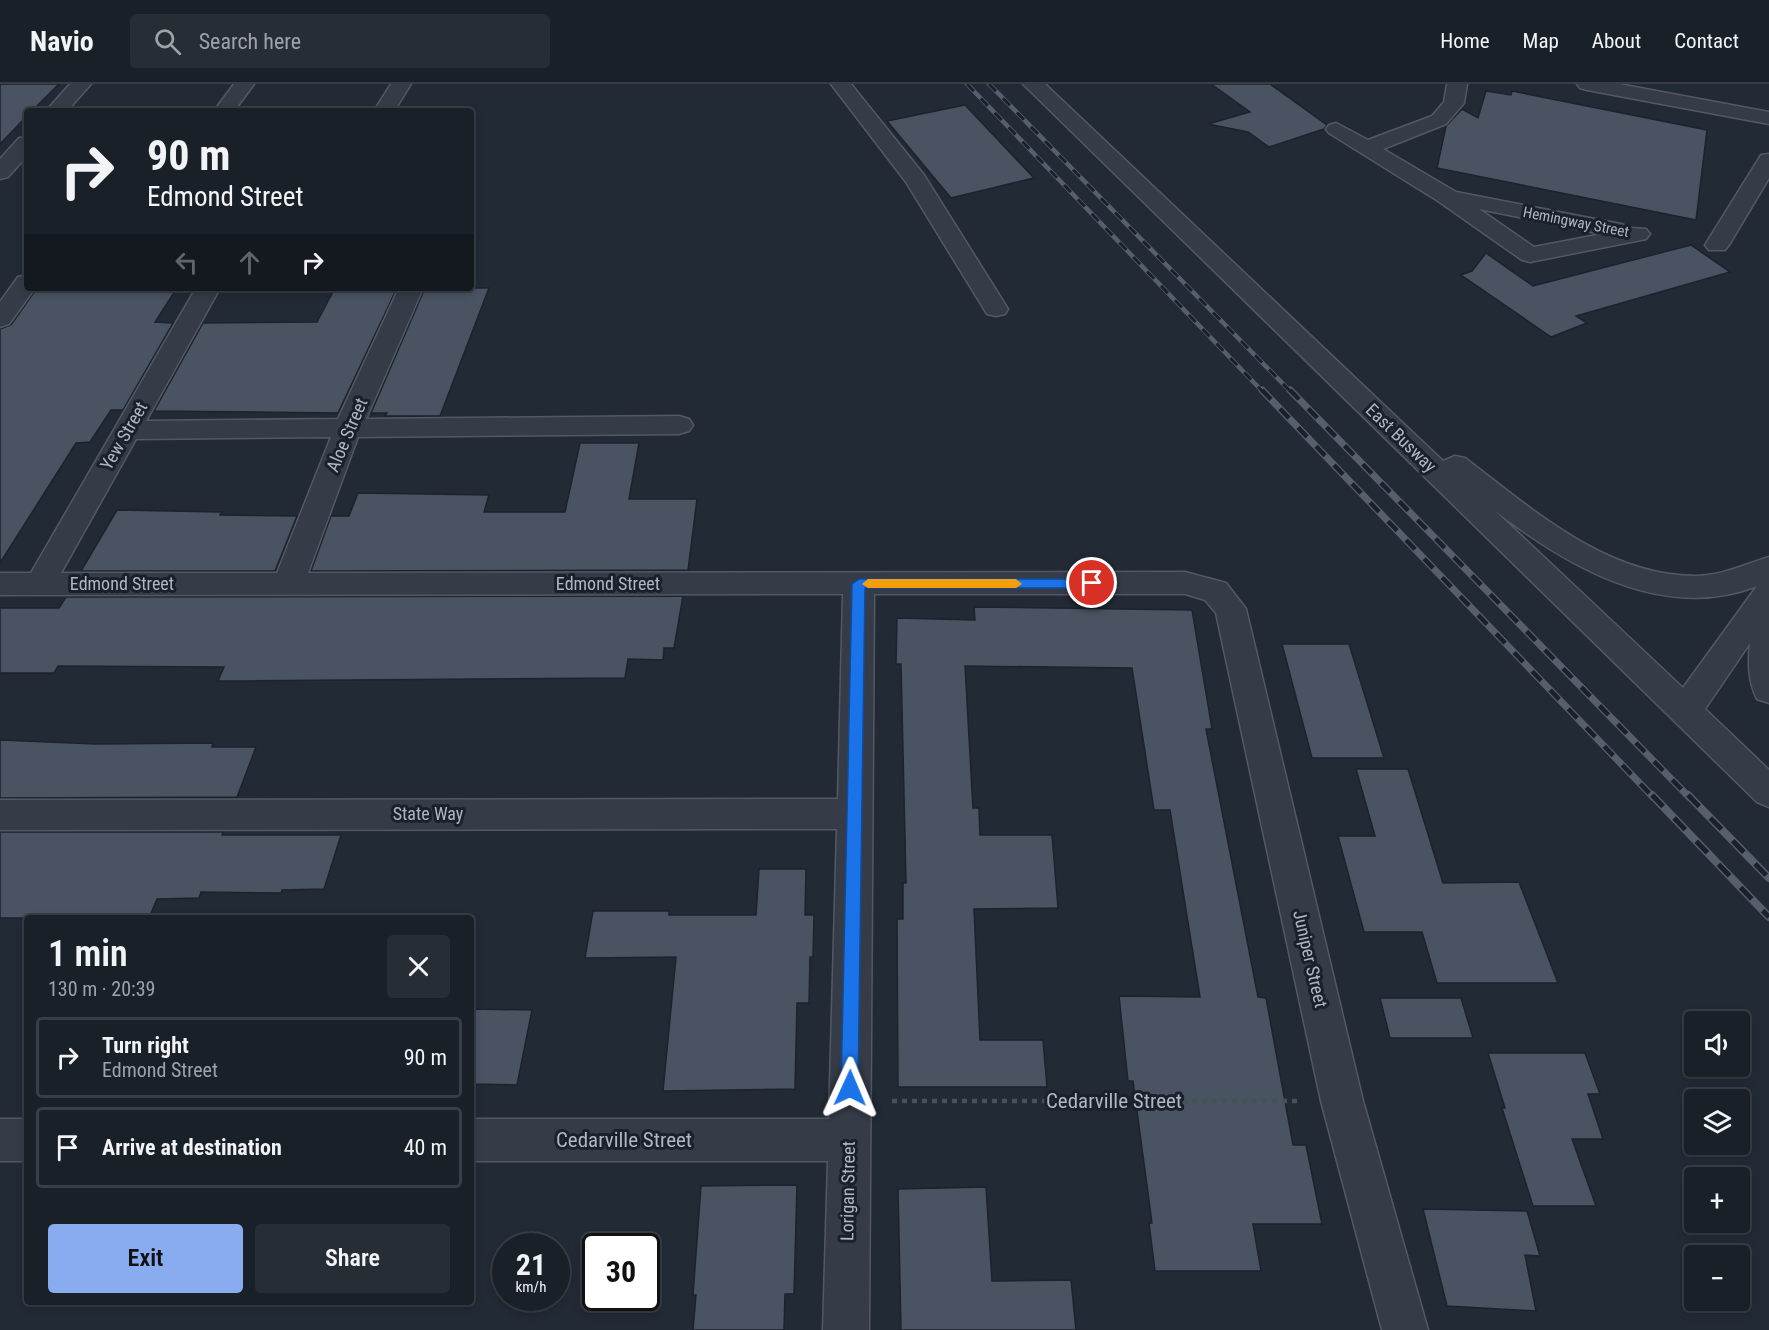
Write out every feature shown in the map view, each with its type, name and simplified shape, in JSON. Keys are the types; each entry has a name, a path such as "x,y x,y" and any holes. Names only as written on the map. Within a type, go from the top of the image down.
{"street":[{"path":"59,108 81,84"},
{"path":"226,108 244,84"},
{"path":"386,108 401,84"},
{"path":"842,84 916,180 996,309"},
{"name":"East Busway","path":"1034,84 1769,792"},
{"path":"1368,147 1439,120 1454,103 1456,84"},
{"path":"1587,84 1767,118"},
{"path":"1702,84 1767,118"},
{"path":"1336,129 1446,196"},
{"path":"0,175 24,147"},
{"path":"1717,245 1769,160"},
{"path":"0,175 24,175"},
{"name":"Hemingway Street","path":"1446,196 1503,207 1638,234 1530,255 1446,196"},
{"path":"0,319 24,286"},
{"name":"Yew Street","path":"40,584 206,291"},
{"name":"Aloe Street","path":"288,584 348,428 410,291"},
{"path":"1336,376 1540,530 1589,560 1618,573 1659,584 1705,587 1737,581 1769,568"},
{"path":"127,430 679,424"},
{"name":"Edmond Street","path":"0,584 1185,583 1215,591"},
{"name":"Lorigan Street","path":"846,1330 859,584"},
{"name":"Juniper Street","path":"1215,591 1231,609 1342,1101 1392,1275 1405,1330"},
{"path":"1684,711 1769,594"},
{"path":"1769,594 1764,668 1769,690"},
{"name":"State Way","path":"0,815 856,814"},
{"path":"0,1140 24,1140"},
{"name":"Cedarville Street","path":"474,1140 849,1140"}],"path":[{"name":"Cedarville Street","path":"886,1101 1342,1101"}],"building":[{"path":"0,84 59,84 35,108 24,108 24,119 0,144"},
{"path":"1211,84 1270,84 1327,125 1324,129 1269,147 1248,132 1208,124 1250,112"},
{"path":"1486,91 1511,95 1512,91 1707,130 1696,220 1437,168 1446,126 1462,109 1478,118"},
{"path":"965,105 1034,178 951,198 887,121"},
{"path":"1691,245 1730,272 1576,316 1587,323 1551,337 1461,275 1472,271 1486,253 1533,286"},
{"path":"474,288 489,288 440,416 385,416 387,413 371,413 424,291 474,291"},
{"path":"35,291 175,291 155,322 173,323 123,410 111,410 90,442 76,443 0,563 0,329 11,325"},
{"path":"333,291 396,291 338,413 154,411 203,323 317,322"},
{"path":"580,443 639,443 629,499 697,499 688,570 311,571 331,516 349,516 358,493 489,495 484,512 565,512"},
{"path":"117,510 297,516 275,571 81,571"},
{"path":"683,596 674,648 664,648 663,660 628,659 625,678 218,681 224,667 58,666 54,673 0,673 0,608 59,608 66,597"},
{"path":"974,607 1192,610 1212,729 1206,729 1258,997 1266,998 1293,1145 1306,1145 1322,1224 1253,1224 1261,1271 1155,1271 1149,1223 1152,1223 1133,1081 1128,1081 1119,996 1200,997 1170,810 1154,810 1132,668 965,666 973,808 979,808 980,835 1052,835 1058,908 974,909 980,1040 1043,1040 1047,1087 898,1087 897,919 903,919 903,883 906,883 901,664 896,664 897,618 975,620"},
{"path":"1282,644 1349,644 1384,758 1312,758"},
{"path":"0,740 96,744 213,743 212,747 256,747 237,797 0,798"},
{"path":"1356,769 1408,769 1443,883 1519,882 1558,983 1437,983 1422,932 1364,932 1338,836 1375,836"},
{"path":"0,832 223,832 222,835 341,835 324,889 282,890 281,893 201,892 199,898 157,899 150,915 24,915 24,918 0,918"},
{"path":"759,869 806,869 805,915 814,915 809,1003 797,1003 795,1089 663,1091 676,957 585,958 593,911 669,911 669,915 756,915"},
{"path":"1380,998 1461,998 1473,1038 1390,1038"},
{"path":"474,1009 532,1010 517,1085 474,1084"},
{"path":"1488,1053 1585,1053 1600,1094 1588,1094 1603,1139 1572,1139 1596,1206 1533,1206 1502,1108 1505,1108"},
{"path":"797,1185 794,1294 785,1294 784,1330 693,1330 696,1295 693,1295 701,1186"},
{"path":"986,1187 992,1281 1071,1280 1076,1330 901,1330 898,1189"},
{"path":"1423,1209 1527,1211 1540,1256 1525,1255 1536,1311 1447,1306"}],"railway":[{"path":"967,84 1263,392"},
{"path":"989,84 1291,392"},
{"path":"1262,390 1653,797"},
{"path":"1290,390 1689,797"},
{"path":"1652,795 1769,917"},
{"path":"1688,795 1769,878"}],"slow traffic":[{"path":"868,584 1016,584"}],"route":[{"path":"850,1088 859,584 1092,583"}]}
